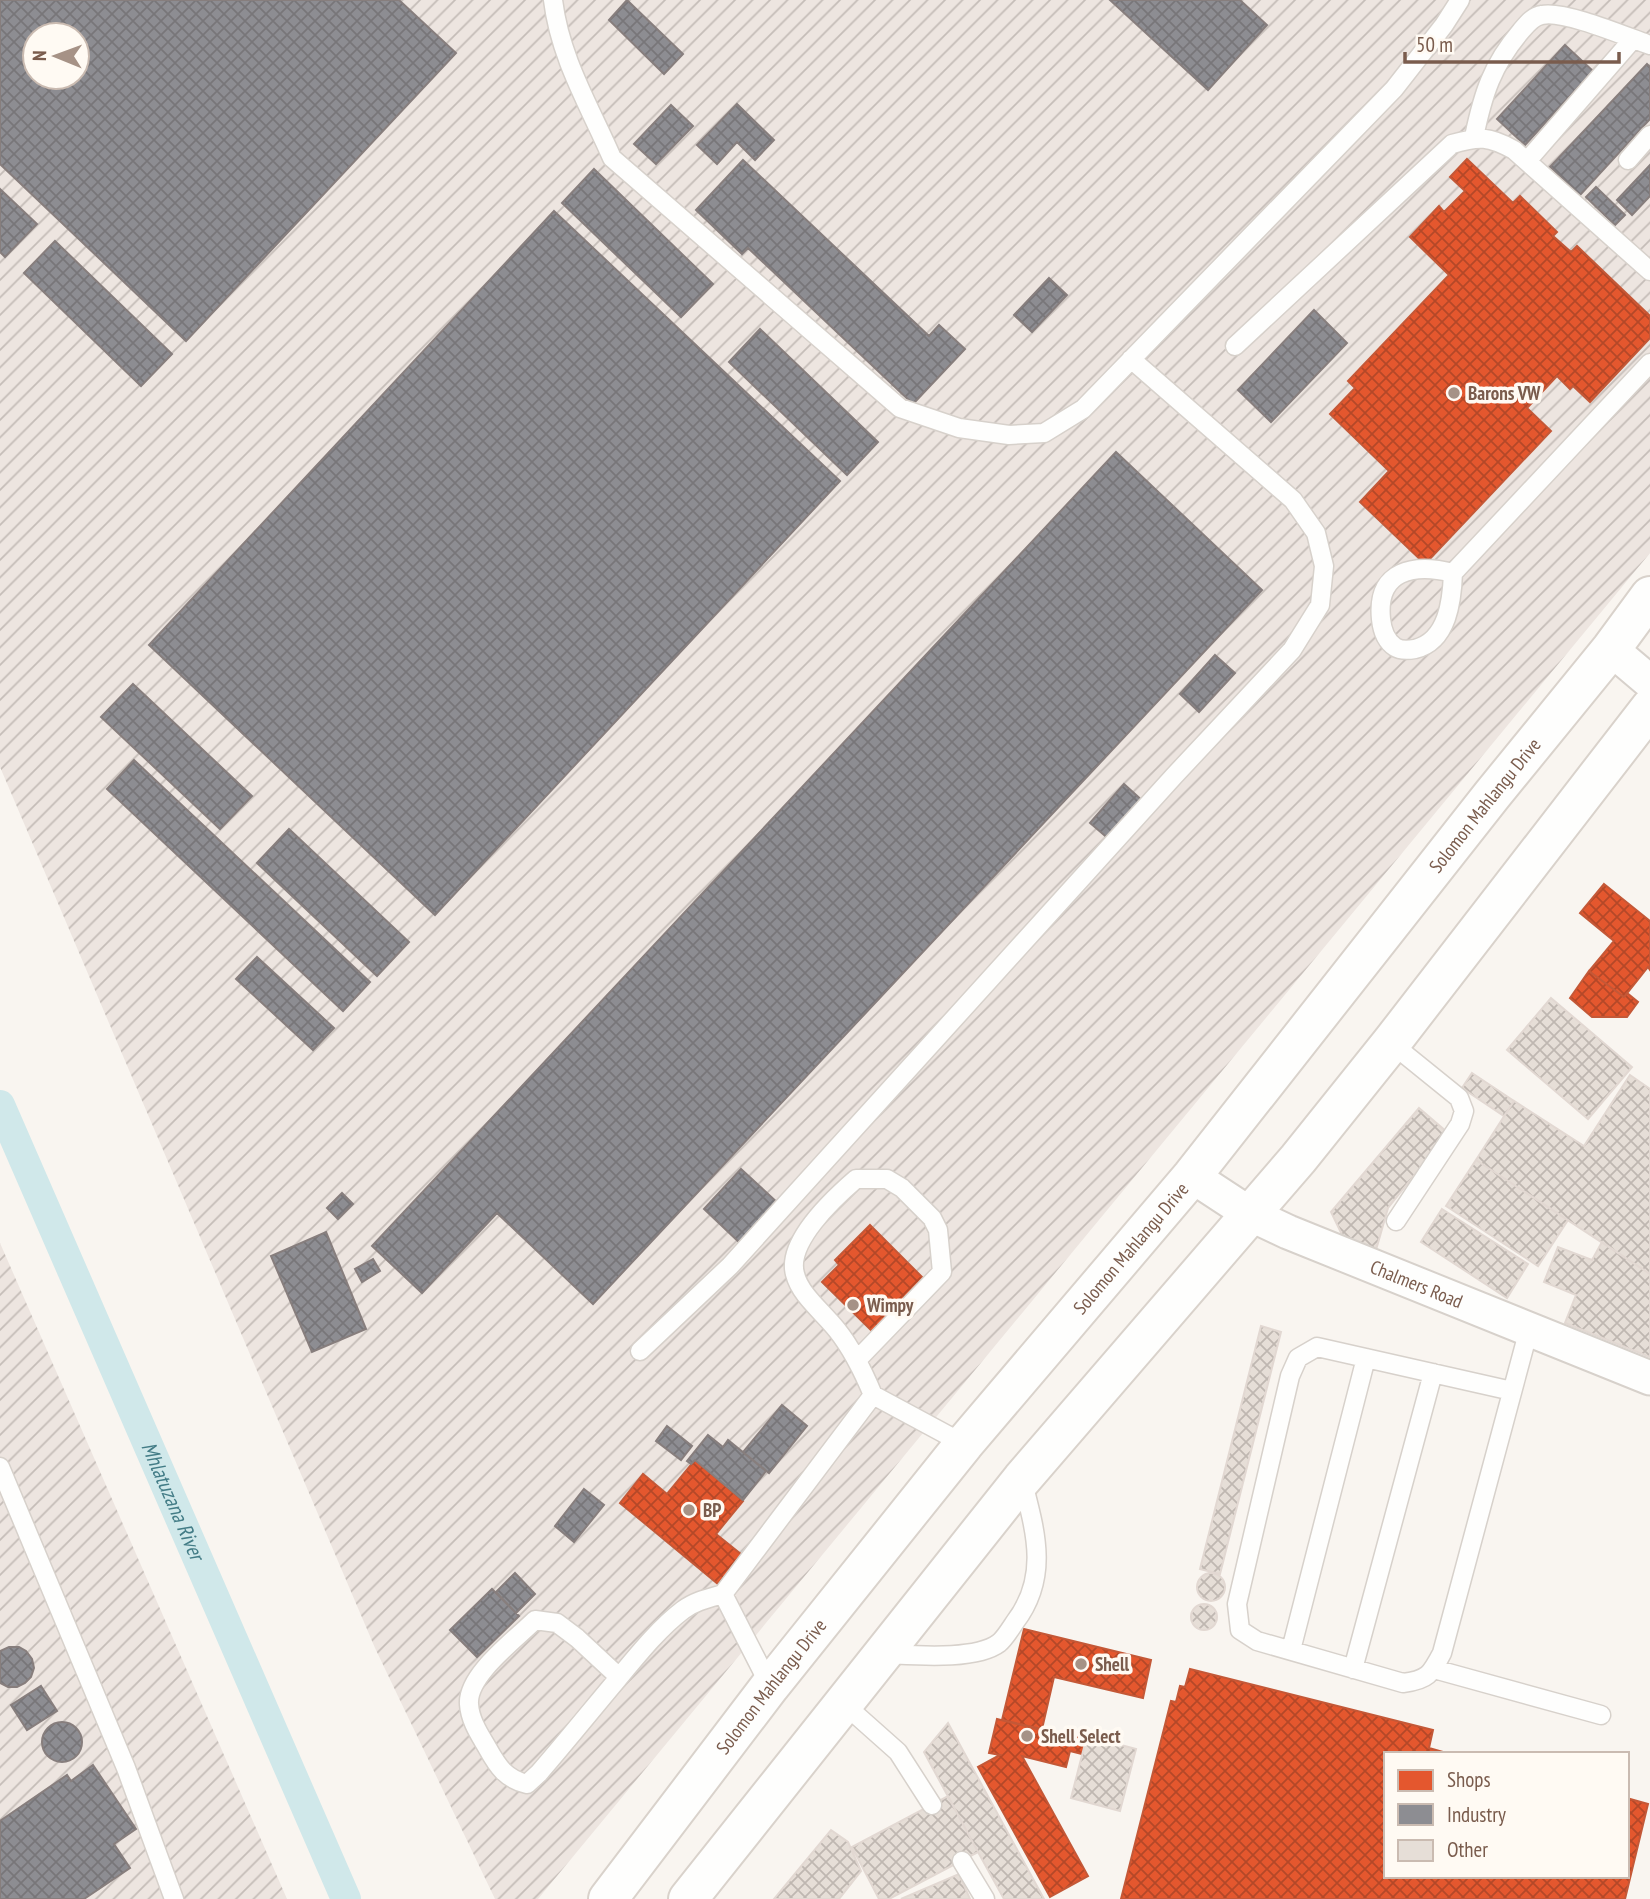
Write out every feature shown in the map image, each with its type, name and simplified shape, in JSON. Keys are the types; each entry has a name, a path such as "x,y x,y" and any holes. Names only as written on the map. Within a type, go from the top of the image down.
{"main road":[{"name":"Solomon Mahlangu Drive","path":"608,1899 770,1686 964,1444 1192,1176 1492,795 1611,649 1650,596"},
{"path":"688,1899 1022,1479 1250,1214 1391,1043 1650,708"}],"street":[{"path":"1611,649 1650,682"},
{"name":"Chalmers Road","path":"1192,1176 1250,1214 1288,1232 1650,1378"}],"lane":[{"path":"553,0 558,36 574,78 592,111 612,158 900,408 959,428 1009,435 1044,433 1083,409 1394,89 1460,0"},
{"path":"1474,137 1481,102 1490,77 1504,50 1530,20 1551,14 1650,45"},
{"path":"1527,161 1633,39"},
{"path":"1628,160 1650,135"},
{"path":"1235,346 1452,144 1474,137 1494,139 1514,150 1650,271"},
{"path":"640,1351 730,1266 1174,776 1292,650 1320,605 1324,566 1316,533 1293,500 1131,359"},
{"path":"1453,573 1439,569 1407,571 1393,577 1383,589 1381,624 1385,636 1395,647 1407,650 1423,647 1434,637 1446,620 1452,600 1453,573 1650,363"},
{"path":"1391,1043 1459,1098 1464,1111 1460,1124 1396,1221"},
{"path":"858,1359 942,1272 938,1230 932,1218 902,1188 887,1179 871,1177 856,1179 834,1198 798,1243 794,1274 802,1289 858,1359 873,1395 964,1444"},
{"path":"1512,1391 1317,1347 1298,1358 1290,1376 1237,1604 1240,1630 1257,1641 1404,1683 1423,1680 1434,1669 1442,1653 1529,1329"},
{"path":"1291,1650 1366,1358"},
{"path":"1353,1669 1433,1373"},
{"path":"619,1677 557,1623 535,1620 482,1672 469,1691 469,1706 474,1726 500,1771 514,1781 527,1784 619,1677 683,1610 696,1602 723,1594 873,1395"},
{"path":"0,1467 126,1768 174,1899"},
{"path":"883,1654 941,1656 974,1652 999,1643 1024,1610 1038,1572 1036,1534 1022,1479"},
{"path":"723,1594 770,1686"},
{"path":"1434,1669 1601,1716"},
{"path":"844,1704 898,1752 932,1805"},
{"path":"962,1861 985,1899"}],"shaded area":[{"path":"0,0 1650,0 1650,553 538,1899 495,1899 375,1648 0,767"},
{"path":"0,1243 287,1899 0,1899"}],"building: Shops":[{"path":"1467,159 1513,203 1520,196 1557,232 1553,236 1571,252 1577,246 1650,316 1650,338 1590,402 1573,386 1570,389 1557,376 1527,408 1551,431 1425,564 1360,502 1389,471 1330,414 1355,388 1348,381 1449,275 1410,237 1439,206 1444,212 1465,191 1450,177"},
{"path":"1604,884 1650,921 1650,970 1648,967 1624,997 1589,971 1614,941 1580,913"},
{"path":"1589,971 1624,997 1627,993 1638,1002 1627,1017 1592,1017 1570,998"},
{"path":"870,1225 924,1279 872,1331 822,1282 839,1265 835,1260"},
{"path":"695,1460 743,1501 716,1534 742,1555 718,1584 620,1503 643,1474 667,1494"},
{"path":"1024,1629 1151,1660 1143,1698 1054,1677 1042,1729 1002,1720"},
{"path":"1190,1669 1433,1730 1429,1748 1443,1752 1384,1752 1384,1878 1629,1878 1629,1799 1648,1804 1625,1899 1121,1899 1171,1701 1176,1702 1180,1686 1185,1687"},
{"path":"997,1719 1069,1737 1071,1732 1087,1736 1082,1754 1070,1751 1066,1767 1022,1756 1088,1876 1050,1897 978,1767 1000,1755 989,1753"}],"building: Industry":[{"path":"0,0 399,0 456,53 186,341 0,164"},
{"path":"627,0 683,54 664,74 609,20"},
{"path":"1110,0 1240,0 1267,25 1208,90"},
{"path":"1565,45 1593,71 1525,145 1497,119"},
{"path":"1647,64 1650,67 1650,119 1580,195 1550,167"},
{"path":"737,104 774,140 755,160 737,142 717,164 697,145"},
{"path":"671,105 693,126 656,164 634,144"},
{"path":"743,160 929,336 939,325 965,349 913,404 748,248 742,254 696,210"},
{"path":"1650,165 1650,196 1632,215 1617,200"},
{"path":"594,169 713,284 681,317 562,203"},
{"path":"1596,187 1625,215 1615,225 1586,197"},
{"path":"0,189 37,224 5,257 0,252"},
{"path":"554,211 840,481 435,915 149,645"},
{"path":"55,241 172,354 141,386 24,273"},
{"path":"1049,278 1067,295 1032,332 1014,315"},
{"path":"1314,310 1347,343 1271,422 1238,390"},
{"path":"760,329 878,442 847,475 729,362"},
{"path":"1116,452 1262,590 593,1304 497,1213 422,1293 372,1246"},
{"path":"1215,655 1235,673 1199,712 1180,694"},
{"path":"133,684 252,796 220,829 101,717"},
{"path":"134,760 370,982 343,1011 107,789"},
{"path":"1124,784 1144,802 1110,840 1090,823"},
{"path":"289,829 409,942 377,976 257,863"},
{"path":"257,957 334,1028 313,1050 236,979"},
{"path":"741,1169 779,1204 742,1245 704,1209"},
{"path":"342,1193 353,1204 338,1219 327,1208"},
{"path":"326,1232 366,1329 312,1352 271,1256"},
{"path":"373,1259 380,1271 362,1282 355,1269"},
{"path":"782,1405 807,1426 769,1473 743,1452"},
{"path":"667,1426 692,1446 681,1460 656,1441"},
{"path":"708,1435 723,1447 728,1440 766,1471 743,1500 695,1460 691,1464 687,1461"},
{"path":"584,1489 604,1505 574,1542 555,1526"},
{"path":"515,1573 535,1594 516,1613 496,1592"},
{"path":"492,1589 519,1616 477,1657 450,1630"},
{"path":"19,1647 26,1651 34,1668 31,1677 17,1687 0,1683 0,1651"},
{"path":"41,1686 57,1711 27,1730 11,1705"},
{"path":"62,1722 70,1723 76,1728 81,1734 81,1750 76,1756 70,1761 62,1762 54,1761 48,1756 43,1750 42,1742 43,1734 48,1728 54,1723"},
{"path":"93,1765 136,1829 114,1844 130,1868 84,1899 0,1899 0,1821 67,1775 71,1781"}],"building: Other":[{"path":"1551,998 1632,1067 1588,1119 1507,1050"},
{"path":"1472,1073 1514,1101 1504,1116 1462,1088"},
{"path":"1630,1075 1650,1089 1650,1274 1476,1160 1514,1101 1584,1146"},
{"path":"1419,1108 1448,1133 1388,1208 1374,1257 1345,1241 1331,1212"},
{"path":"1476,1160 1568,1220 1538,1266 1446,1206"},
{"path":"1442,1209 1528,1264 1507,1298 1421,1242"},
{"path":"1602,1242 1650,1274 1650,1357 1565,1323 1576,1295 1544,1282 1558,1247 1592,1260"},
{"path":"1261,1326 1281,1332 1220,1574 1200,1569"},
{"path":"1211,1573 1221,1577 1225,1587 1221,1597 1211,1601 1201,1597 1197,1587 1201,1577"},
{"path":"1204,1604 1213,1608 1217,1617 1213,1626 1204,1630 1195,1626 1191,1617 1195,1608"},
{"path":"948,1723 1044,1899 1004,1899 978,1852 924,1752"},
{"path":"1087,1736 1136,1749 1120,1811 1071,1798"},
{"path":"948,1796 978,1852 889,1899 879,1899 852,1847"},
{"path":"831,1830 848,1842 861,1871 839,1899 774,1899"},
{"path":"959,1874 970,1899 901,1899"}],"waterway":[{"name":"Mhlatuzana River","path":"0,1105 346,1899"}],"place":[{"name":"Barons VW","path":"1454,393"},
{"name":"Wimpy","path":"853,1305"},
{"name":"BP","path":"689,1510"},
{"name":"Shell","path":"1081,1664"},
{"name":"Shell Select","path":"1027,1736"}]}
